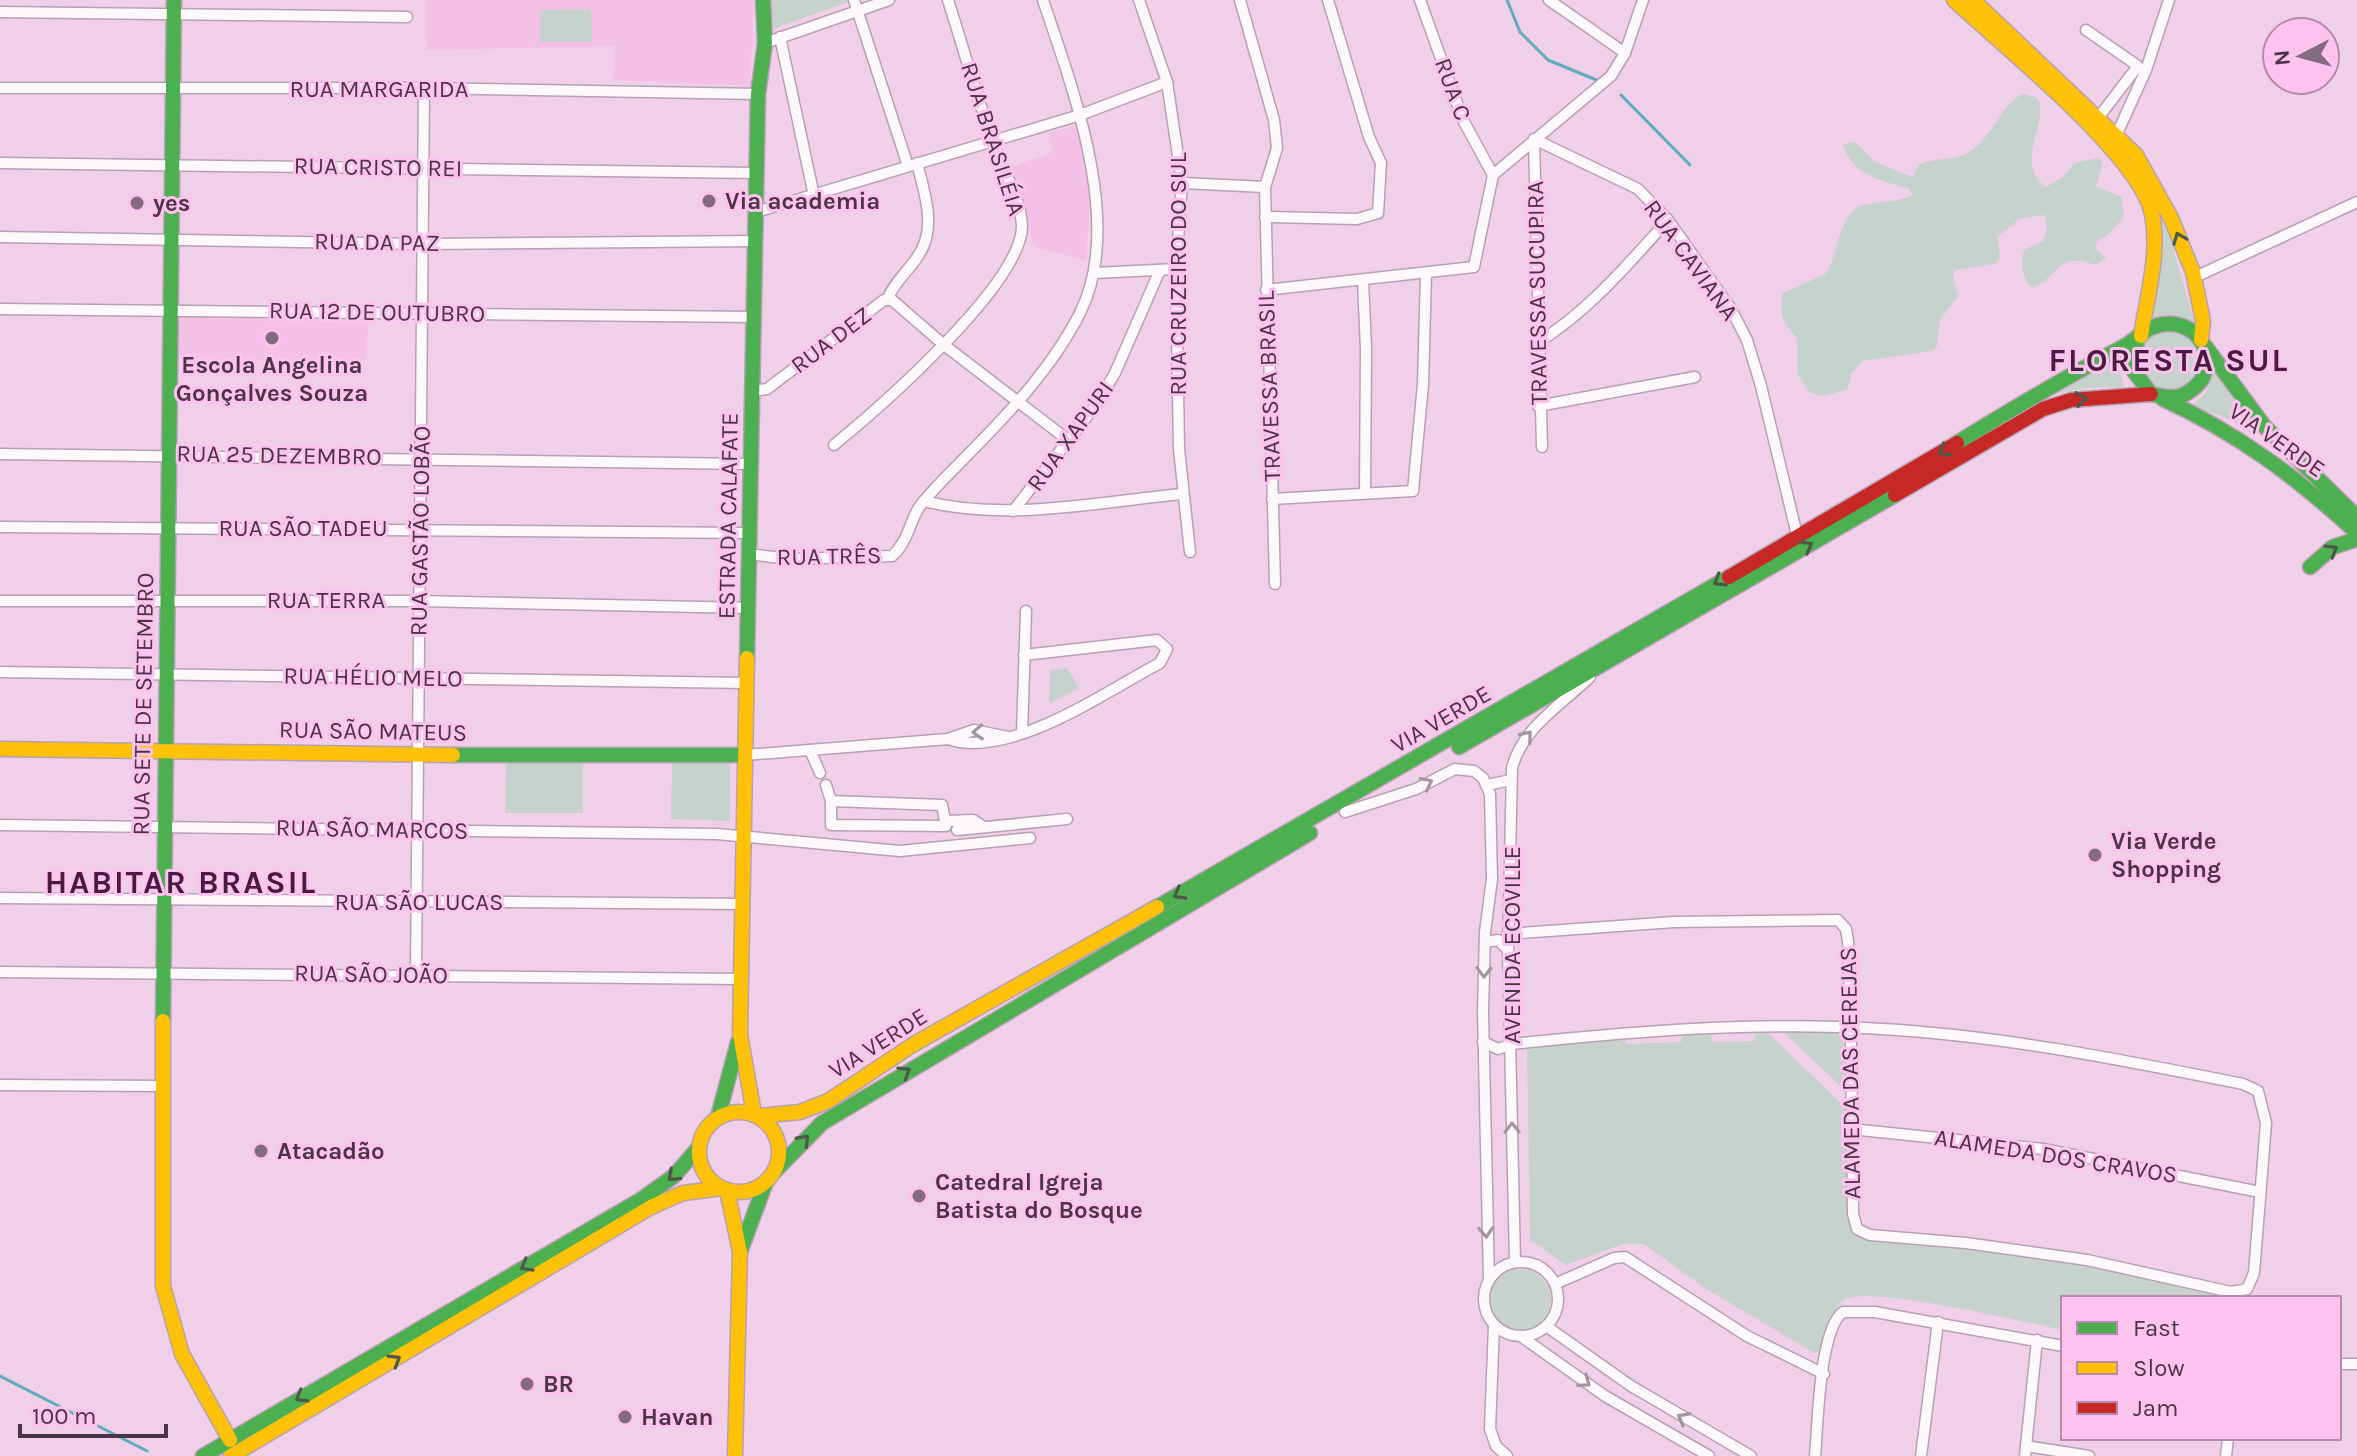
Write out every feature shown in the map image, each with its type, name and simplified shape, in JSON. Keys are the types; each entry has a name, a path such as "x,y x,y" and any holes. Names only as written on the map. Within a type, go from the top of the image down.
{"main road":[{"name":"ESTRADA CALAFATE","path":"756,1115 740,1034 756,173 758,94 765,43 763,0"},
{"path":"1954,0 2091,127 2131,169 2152,213 2155,242 2133,370 2156,396 2185,396 2195,389 2207,368 2204,323 2193,278 2166,202 2153,177 2098,118 1973,0"},
{"name":"RUA SETE DE SETEMBRO","path":"174,7 172,309 164,672 160,1259 166,1315 184,1364 230,1440"},
{"path":"2139,338 2152,327 2179,324 2203,342"},
{"name":"VIA VERDE","path":"756,1115 800,1112 828,1101 914,1044 1339,804 1940,454 2057,381 2139,338"},
{"name":"VIA VERDE","path":"2203,342 2265,427 2357,517"},
{"name":"VIA VERDE","path":"770,1178 822,1123 1345,812 2043,409 2071,400 2156,396 2218,423 2273,458 2357,536"},
{"path":"2310,567 2333,547 2357,536"},
{"name":"RUA SÃO MATEUS","path":"0,749 418,755 745,755"},
{"name":"ESTRADA CALAFATE","path":"718,1117 740,1034"},
{"path":"231,1456 646,1203 699,1147 709,1125 718,1117 742,1111 756,1115 776,1135 779,1161 740,1252"},
{"path":"699,1147 704,1171 725,1189 740,1252 735,1456"},
{"path":"203,1456 646,1203 683,1193 725,1189 748,1191 770,1178"}],"street":[{"path":"765,43 856,5 889,0"},
{"name":"RUA BRASILÉIA","path":"834,445 906,385 944,345 995,283 1021,240 1020,211 992,141 948,0"},
{"path":"1043,0 1080,115 1095,185 1094,273 1075,322 1056,355 1020,400 924,501 959,510 1013,511 1182,494"},
{"name":"RUA CRUZEIRO DO SUL","path":"1139,0 1167,82 1182,183 1176,269 1182,494 1190,552"},
{"name":"TRAVESSA BRASIL","path":"1240,0 1274,120 1277,148 1265,187 1275,584"},
{"path":"1265,217 1357,219 1378,213 1381,163 1369,137 1328,0"},
{"name":"RUA C","path":"1420,0 1463,120 1493,175"},
{"path":"1549,0 1625,53"},
{"path":"1266,290 1474,267 1493,175 1611,76 1625,53 1643,0"},
{"path":"2116,136 2169,0"},
{"path":"856,5 929,209 927,235 920,254 887,300"},
{"path":"0,12 174,7 407,17"},
{"path":"2086,30 2142,68"},
{"path":"780,37 814,196"},
{"path":"2098,118 2142,68"},
{"path":"756,212 1080,115 1167,82"},
{"name":"RUA MARGARIDA","path":"0,88 424,88 758,94"},
{"name":"RUA GASTÃO LOBÃO","path":"416,974 424,88"},
{"name":"RUA CAVIANA","path":"1534,139 1638,189 1668,220 1731,309 1747,340 1797,535"},
{"name":"TRAVESSA SUCUPIRA","path":"1534,139 1538,406 1542,447"},
{"name":"RUA CRISTO REI","path":"0,163 756,173"},
{"path":"1182,183 1265,187"},
{"path":"2193,278 2357,202"},
{"path":"1537,343 1564,326 1608,287 1668,220"},
{"name":"RUA DA PAZ","path":"0,237 173,237 422,244 755,241"},
{"path":"1094,273 1176,269"},
{"name":"RUA XAPURI","path":"1013,511 1115,373 1160,270"},
{"path":"1272,499 1413,491 1423,384 1426,274"},
{"path":"1363,280 1365,493"},
{"name":"RUA DEZ","path":"752,391 767,389 887,300 901,306 944,345 1020,400 1068,440"},
{"name":"RUA 12 DE OUTUBRO","path":"0,309 754,317"},
{"path":"1538,406 1695,377"},
{"name":"RUA 25 DEZEMBRO","path":"0,454 168,453 751,464"},
{"name":"RUA TRÊS","path":"749,554 789,559 892,556 902,547 924,501"},
{"name":"RUA SÃO TADEU","path":"0,527 749,533"},
{"name":"RUA TERRA","path":"0,601 419,601 748,608"},
{"path":"1022,733 1026,611"},
{"path":"745,755 948,739 974,745 994,743 1022,733 1160,663 1167,649 1157,640 1024,655"},
{"name":"AVENIDA ECOVILLE","path":"1515,1262 1508,950 1511,780 1517,747 1532,729 1602,665"},
{"name":"RUA HÉLIO MELO","path":"0,672 164,672 747,683"},
{"path":"810,750 820,773"},
{"name":"VIA VERDE","path":"1345,812 1416,789 1455,769 1474,771 1487,785"},
{"path":"1511,780 1487,785 1492,879 1485,942 1483,1042 1489,1279 1483,1303 1494,1325 1502,1332 1522,1337 1605,1396 1709,1456"},
{"path":"826,785 831,801 829,821 837,827 939,828 946,826 947,821 942,805 831,801"},
{"path":"957,830 1067,819"},
{"path":"947,821 973,820 982,826"},
{"name":"RUA SÃO MARCOS","path":"0,825 417,829 744,837"},
{"path":"744,837 900,851 1030,838"},
{"path":"1492,838 1502,841 1511,837"},
{"name":"RUA SÃO LUCAS","path":"0,898 743,904"},
{"name":"ALAMEDA DAS CEREJAS","path":"1508,934 1674,922 1838,920 1846,929 1848,941 1853,1214 1857,1229 1870,1235 1966,1243 2087,1260 2220,1291 2247,1289 2254,1273 2260,1192"},
{"path":"1485,942 1498,940 1508,950"},
{"name":"RUA SÃO JOÃO","path":"0,972 741,979"},
{"path":"1483,1042 1498,1049 1512,1044 1659,1029 1769,1025 1850,1027 2000,1040 2085,1052 2243,1084 2258,1091 2263,1100 2266,1123 2260,1192"},
{"path":"0,1085 163,1086"},
{"name":"ALAMEDA DOS CRAVOS","path":"1851,1129 2043,1149 2260,1192"},
{"path":"1555,1284 1614,1258 1625,1257 1747,1336 1824,1374"},
{"path":"1489,1279 1505,1265 1515,1262 1538,1266 1555,1284 1557,1308 1546,1326 1522,1337"},
{"path":"1815,1456 1832,1323 1843,1312 1858,1310 1938,1322 2061,1346"},
{"path":"1921,1456 1938,1322"},
{"path":"1494,1325 1491,1438 1507,1456"},
{"path":"1546,1326 1643,1394 1751,1456"},
{"path":"2037,1340 2025,1451 2089,1456"}],"shaded area":[{"path":"425,0 754,0 750,86 614,80 615,46 426,50"},
{"path":"771,0 852,0 852,1 770,30"},
{"path":"591,9 592,42 540,42 541,10"},
{"path":"2022,94 2036,97 2040,106 2032,165 2036,176 2046,187 2064,176 2074,163 2099,158 2103,164 2096,186 2122,197 2124,217 2109,234 2097,241 2095,248 2106,258 2096,265 2083,261 2066,262 2033,288 2025,276 2023,255 2024,250 2043,241 2047,228 2045,215 2021,218 1998,236 2000,259 1995,264 1955,270 1953,276 1958,296 1940,320 1937,346 1932,351 1863,361 1852,373 1847,390 1821,396 1809,392 1797,374 1797,338 1783,317 1783,293 1825,274 1846,220 1858,207 1912,195 1909,189 1861,170 1853,164 1842,144 1855,142 1875,162 1913,177 1918,165 1958,157 1972,150"},
{"path":"1079,125 1091,191 1086,261 1033,246 1011,167 1053,152 1048,133"},
{"path":"2143,179 2166,223 2195,325 2170,316 2146,320 2160,268 2161,240"},
{"name":"Escola Angelina Gonçalves Souza","path":"177,315 369,316 366,360 177,361"},
{"path":"2170,331 2181,333 2191,340 2198,350 2198,372 2191,382 2181,389 2170,391 2159,389 2149,382 2142,372 2140,361 2142,350 2149,340 2159,333"},
{"path":"2117,357 2124,387 2087,388 2049,395"},
{"path":"2214,364 2243,417 2258,437 2222,416 2192,407 2207,391"},
{"path":"1067,668 1079,688 1049,704 1050,670"},
{"path":"506,760 583,761 583,813 505,813"},
{"path":"672,761 730,762 730,821 671,819"},
{"path":"1711,1033 1712,1042 1754,1041 1755,1034 1768,1033 1846,1108 1851,1227 1918,1241 2058,1258 2228,1296 2061,1296 2061,1330 1914,1301 1859,1296 1839,1304 1822,1350 1814,1353 1706,1289 1644,1244 1623,1244 1566,1265 1530,1240 1527,1045 1624,1036 1626,1044 1681,1042 1682,1035"},
{"path":"1784,1033 1843,1033 1845,1090"},
{"path":"1514,1269 1526,1269 1542,1278 1549,1288 1549,1312 1542,1322 1526,1331 1514,1331 1494,1317 1489,1306 1489,1294 1503,1274"}],"waterway":[{"path":"1507,0 1520,32 1548,60 1599,81"},
{"path":"1621,95 1690,165"},
{"path":"0,1376 147,1451"}],"traffic: fast":[{"path":"163,1021 174,0"},
{"path":"747,658 758,94 765,43 763,0"},
{"path":"1957,443 2127,345 2149,329 2162,325 2178,325 2198,338 2207,356 2202,379 2189,392 2178,397 2151,394 2133,370 2137,340"},
{"path":"2205,346 2265,427 2357,517"},
{"path":"2163,399 2266,458 2357,533"},
{"path":"1459,747 1895,495"},
{"path":"2310,567 2333,547 2357,539"},
{"path":"1157,907 1729,577"},
{"path":"453,755 745,755"},
{"path":"773,1173 822,1123 1310,833"},
{"path":"718,1117 738,1042"},
{"path":"203,1456 642,1199 674,1176 699,1147"},
{"path":"740,1252 766,1182"}],"traffic: slow":[{"path":"1954,0 2097,132 2142,190 2152,214 2154,244 2141,336"},
{"path":"1973,0 2136,155 2171,218 2193,272 2203,321 2201,340"},
{"path":"747,658 740,1034 754,1114"},
{"path":"0,749 453,755"},
{"path":"759,1116 800,1112 828,1101 914,1044 1157,907"},
{"path":"163,1021 163,1286 182,1354 230,1440"},
{"path":"739,1112 754,1115 767,1124 776,1137 779,1152 776,1167 767,1180 754,1189 739,1192 724,1189 711,1180 702,1167 699,1152 702,1137 711,1124 724,1115 739,1112"},
{"path":"231,1456 651,1207 683,1193 722,1188"},
{"path":"727,1190 740,1252 735,1456"}],"traffic: jam":[{"path":"1895,495 2043,409 2071,400 2151,394"},
{"path":"1729,577 1957,443"}],"place":[{"name":"Via academia","path":"709,201"},
{"name":"yes","path":"137,203"},
{"name":"Escola Angelina Gonçalves Souza","path":"272,338"},
{"name":"Via Verde Shopping","path":"2095,855"},
{"name":"Atacadão","path":"261,1151"},
{"name":"Catedral Igreja Batista do Bosque","path":"919,1196"},
{"name":"BR","path":"527,1384"},
{"name":"Havan","path":"625,1417"}],"district":[{"name":"FLORESTA SUL","path":"2169,360"},
{"name":"HABITAR BRASIL","path":"181,882"}]}
